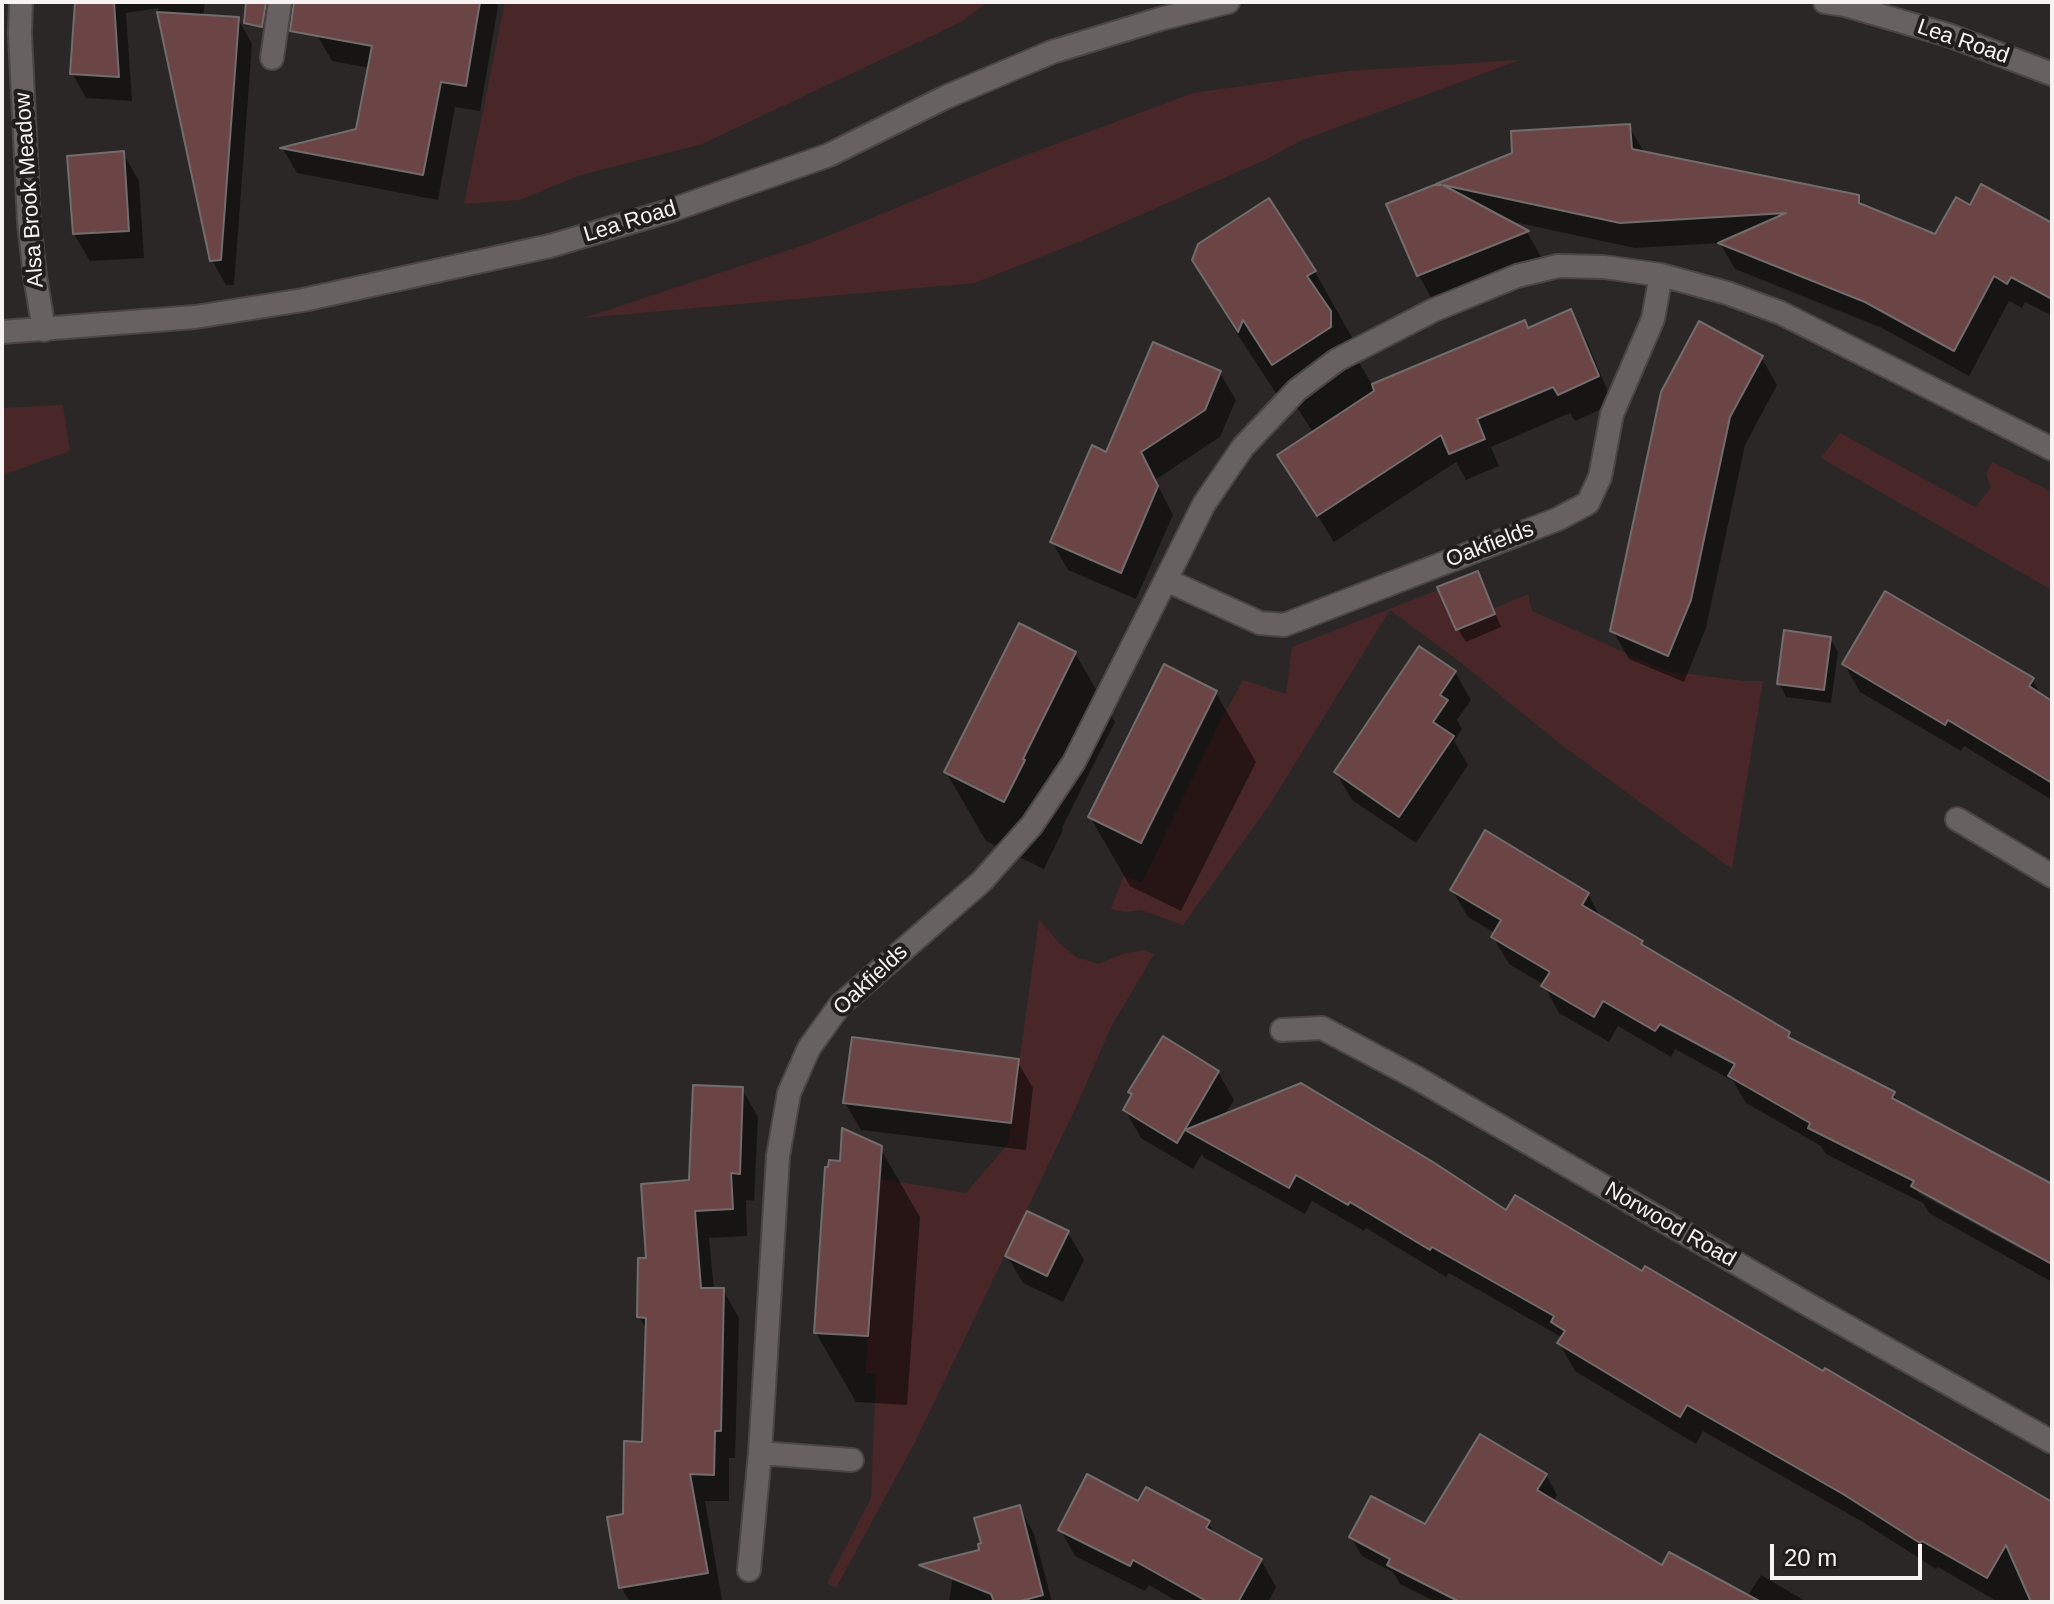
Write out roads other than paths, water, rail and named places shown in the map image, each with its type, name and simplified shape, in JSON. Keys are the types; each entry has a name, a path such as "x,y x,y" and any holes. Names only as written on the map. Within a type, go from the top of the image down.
{"street":[{"name":"Alsa Brook Meadow","path":"21,2 29,222 44,330"},
{"path":"272,58 280,2"},
{"name":"Lea Road","path":"2,332 195,317 303,300 550,246 669,211 829,155 946,97 1052,52 1228,2"},
{"name":"Lea Road","path":"1825,2 1948,35 2052,74"},
{"name":"Oakfields","path":"749,1570 760,1453 778,1156 789,1093 809,1048 840,1005 981,882 1032,825 1074,762 1204,504 1243,447 1297,390 1337,360 1434,310 1517,276 1558,266 1604,267 1661,275 1727,293 1781,313 2052,449"},
{"name":"Oakfields","path":"1166,580 1260,623 1284,625 1558,519 1588,503 1600,477 1612,414 1653,319 1661,275"},
{"path":"1957,819 2052,876"},
{"name":"Norwood Road","path":"1282,1030 1322,1028 1415,1077 2052,1442"},
{"path":"760,1453 852,1460"}]}
